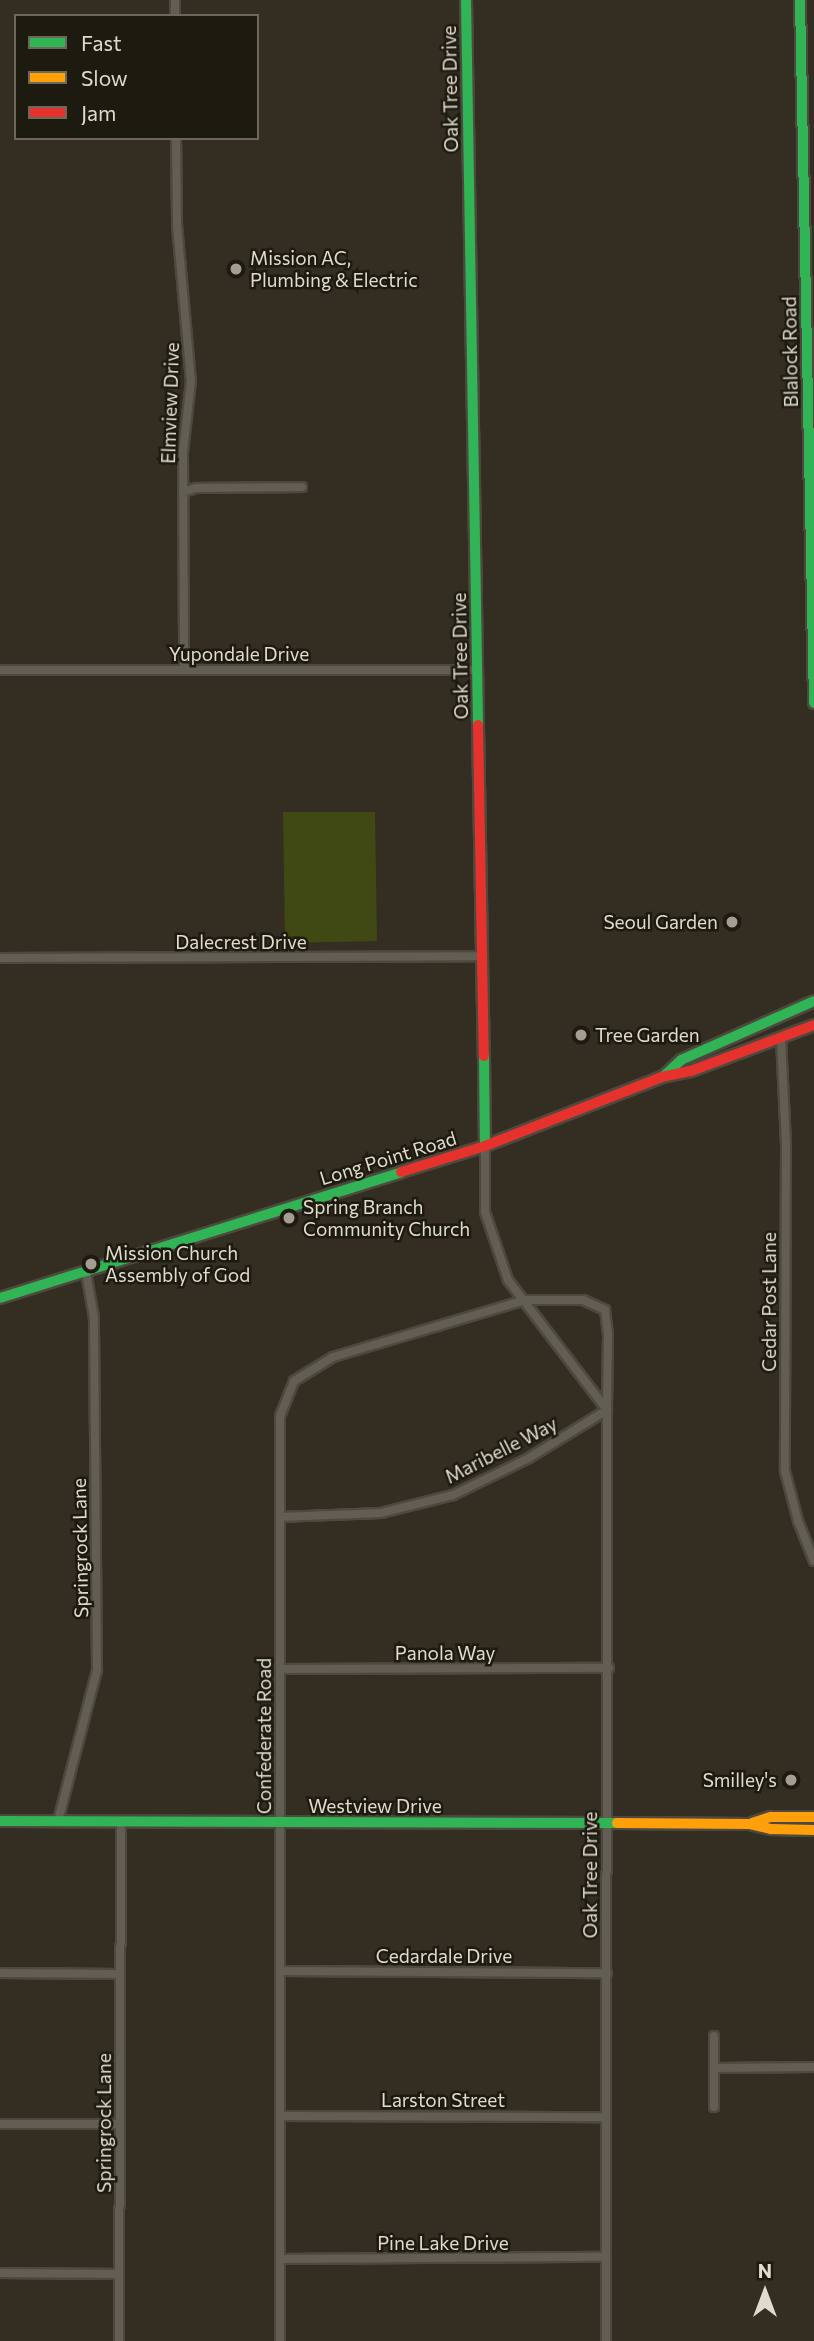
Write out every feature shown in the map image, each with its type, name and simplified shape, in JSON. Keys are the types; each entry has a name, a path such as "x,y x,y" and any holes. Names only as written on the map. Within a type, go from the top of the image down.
{"main road":[{"name":"Oak Tree Drive","path":"466,0 485,1146"},
{"name":"Blalock Road","path":"800,0 809,231 814,703"},
{"path":"801,70 814,70"},
{"name":"Long Point Road","path":"662,1077 681,1060 814,1001"},
{"name":"Long Point Road","path":"0,1298 485,1146 662,1077 691,1071 814,1025"},
{"name":"Westview Drive","path":"749,1824 771,1817 814,1816"},
{"name":"Westview Drive","path":"0,1821 749,1824 771,1829 814,1830"}],"street":[{"name":"Elmview Drive","path":"176,140 177,225 191,381 183,452 184,670"},
{"path":"183,492 196,488 302,487"},
{"name":"Yupondale Drive","path":"0,670 478,670"},
{"name":"Dalecrest Drive","path":"0,958 481,956"},
{"name":"Cedar Post Lane","path":"781,1038 786,1143 785,1471 798,1521 814,1561"},
{"name":"Oak Tree Drive","path":"485,1146 485,1212 508,1280 526,1300 607,1410"},
{"name":"Springrock Lane","path":"58,1821 97,1670 94,1318 86,1272"},
{"name":"Oak Tree Drive","path":"526,1300 583,1300 604,1310 608,1335 606,2341"},
{"name":"Confederate Road","path":"279,2341 280,1416 295,1381 333,1356 526,1300"},
{"name":"Maribelle Way","path":"280,1517 381,1513 453,1495 528,1458 607,1410"},
{"name":"Panola Way","path":"280,1669 609,1668"},
{"name":"Springrock Lane","path":"118,2341 121,1821"},
{"name":"Cedardale Drive","path":"281,1971 607,1973"},
{"path":"0,1973 120,1974"},
{"path":"714,2036 714,2107"},
{"path":"714,2068 814,2067"},
{"name":"Larston Street","path":"281,2116 605,2117"},
{"path":"0,2124 119,2124"},
{"name":"Pine Lake Drive","path":"281,2259 606,2257"},
{"path":"0,2273 119,2274"}],"green space":[{"path":"283,812 375,812 377,941 285,943"}],"traffic: fast":[{"path":"466,0 478,725"},
{"path":"800,0 814,703"},
{"path":"664,1076 681,1060 814,1001"},
{"path":"484,1056 485,1146"},
{"path":"0,1298 401,1172"},
{"path":"0,1821 617,1823"}],"traffic: slow":[{"path":"752,1823 771,1817 814,1817"},
{"path":"617,1823 749,1824 771,1829 814,1830"}],"traffic: jam":[{"path":"478,725 484,1056"},
{"path":"401,1172 485,1146 662,1077 691,1071 814,1025"}],"place":[{"name":"Mission AC, Plumbing & Electric","path":"236,269"},
{"name":"Seoul Garden","path":"732,922"},
{"name":"Tree Garden","path":"581,1035"},
{"name":"Spring Branch Community Church","path":"289,1218"},
{"name":"Mission Church Assembly of God","path":"91,1264"},
{"name":"Smilley's","path":"791,1780"}]}
